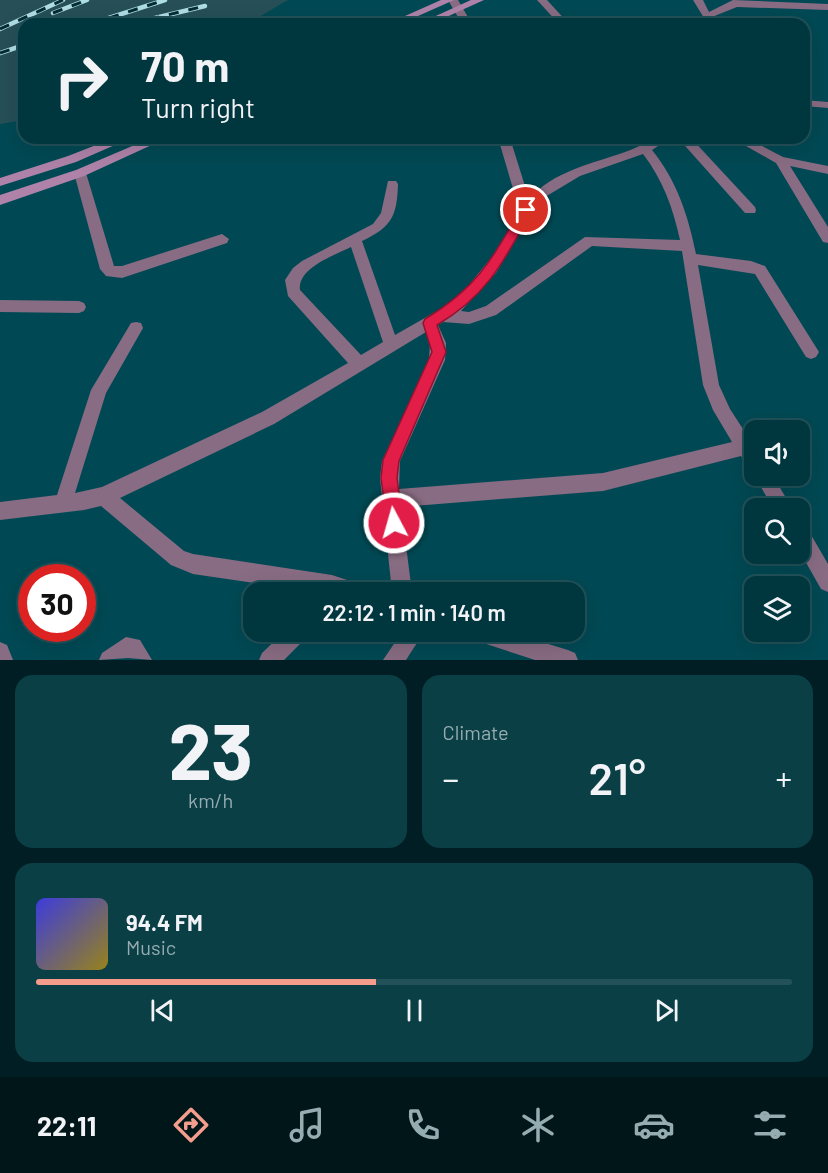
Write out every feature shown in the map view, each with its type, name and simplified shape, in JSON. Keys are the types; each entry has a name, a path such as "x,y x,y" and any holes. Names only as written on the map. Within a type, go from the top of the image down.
{"main road":[{"path":"410,18 454,3 479,0"},
{"path":"432,18 454,3"},
{"path":"0,182 72,159 109,144"},
{"path":"0,200 80,173 147,144"}],"street":[{"path":"542,0 558,18"},
{"path":"698,0 707,18"},
{"path":"711,18 737,2 828,7"},
{"path":"454,3 463,18"},
{"path":"810,104 828,105"},
{"path":"506,144 526,210"},
{"path":"0,511 104,496 123,489 268,418 456,307 481,283 502,253 526,210 548,188 650,144"},
{"path":"652,144 658,161 674,190 711,387 744,444"},
{"path":"690,144 750,210"},
{"path":"749,144 780,160 828,170"},
{"path":"780,160 828,238"},
{"path":"80,173 107,269 111,272 122,272 222,239"},
{"path":"358,364 292,292 291,284 298,271 311,261 378,228 385,221 391,205 392,184"},
{"path":"355,239 391,345"},
{"path":"435,320 469,318 491,311 590,241 687,253 760,270 811,352"},
{"path":"0,306 79,307"},
{"path":"401,582 389,478 391,460 439,352 435,320"},
{"path":"63,503 99,390 136,328"},
{"path":"392,499 603,482 744,455"},
{"path":"104,496 178,558 193,564 294,582"},
{"path":"810,552 828,582"},
{"path":"269,660 288,642"},
{"path":"393,660 406,642"},
{"path":"510,642 568,660"},
{"path":"109,660 126,647 132,647 142,660"},
{"path":"0,652 3,660"}],"shaded area":[{"path":"0,0 288,0 257,18 18,18 18,121 0,124"}],"railway":[{"path":"24,18 63,0"},
{"path":"53,13 87,0"},
{"path":"109,18 165,0"},
{"path":"155,18 205,6"},
{"path":"0,29 18,21"},
{"path":"0,53 18,47"}],"route":[{"path":"394,523 389,478 391,460 437,360 438,343 430,323 456,307 481,283 502,253 526,210"}]}
